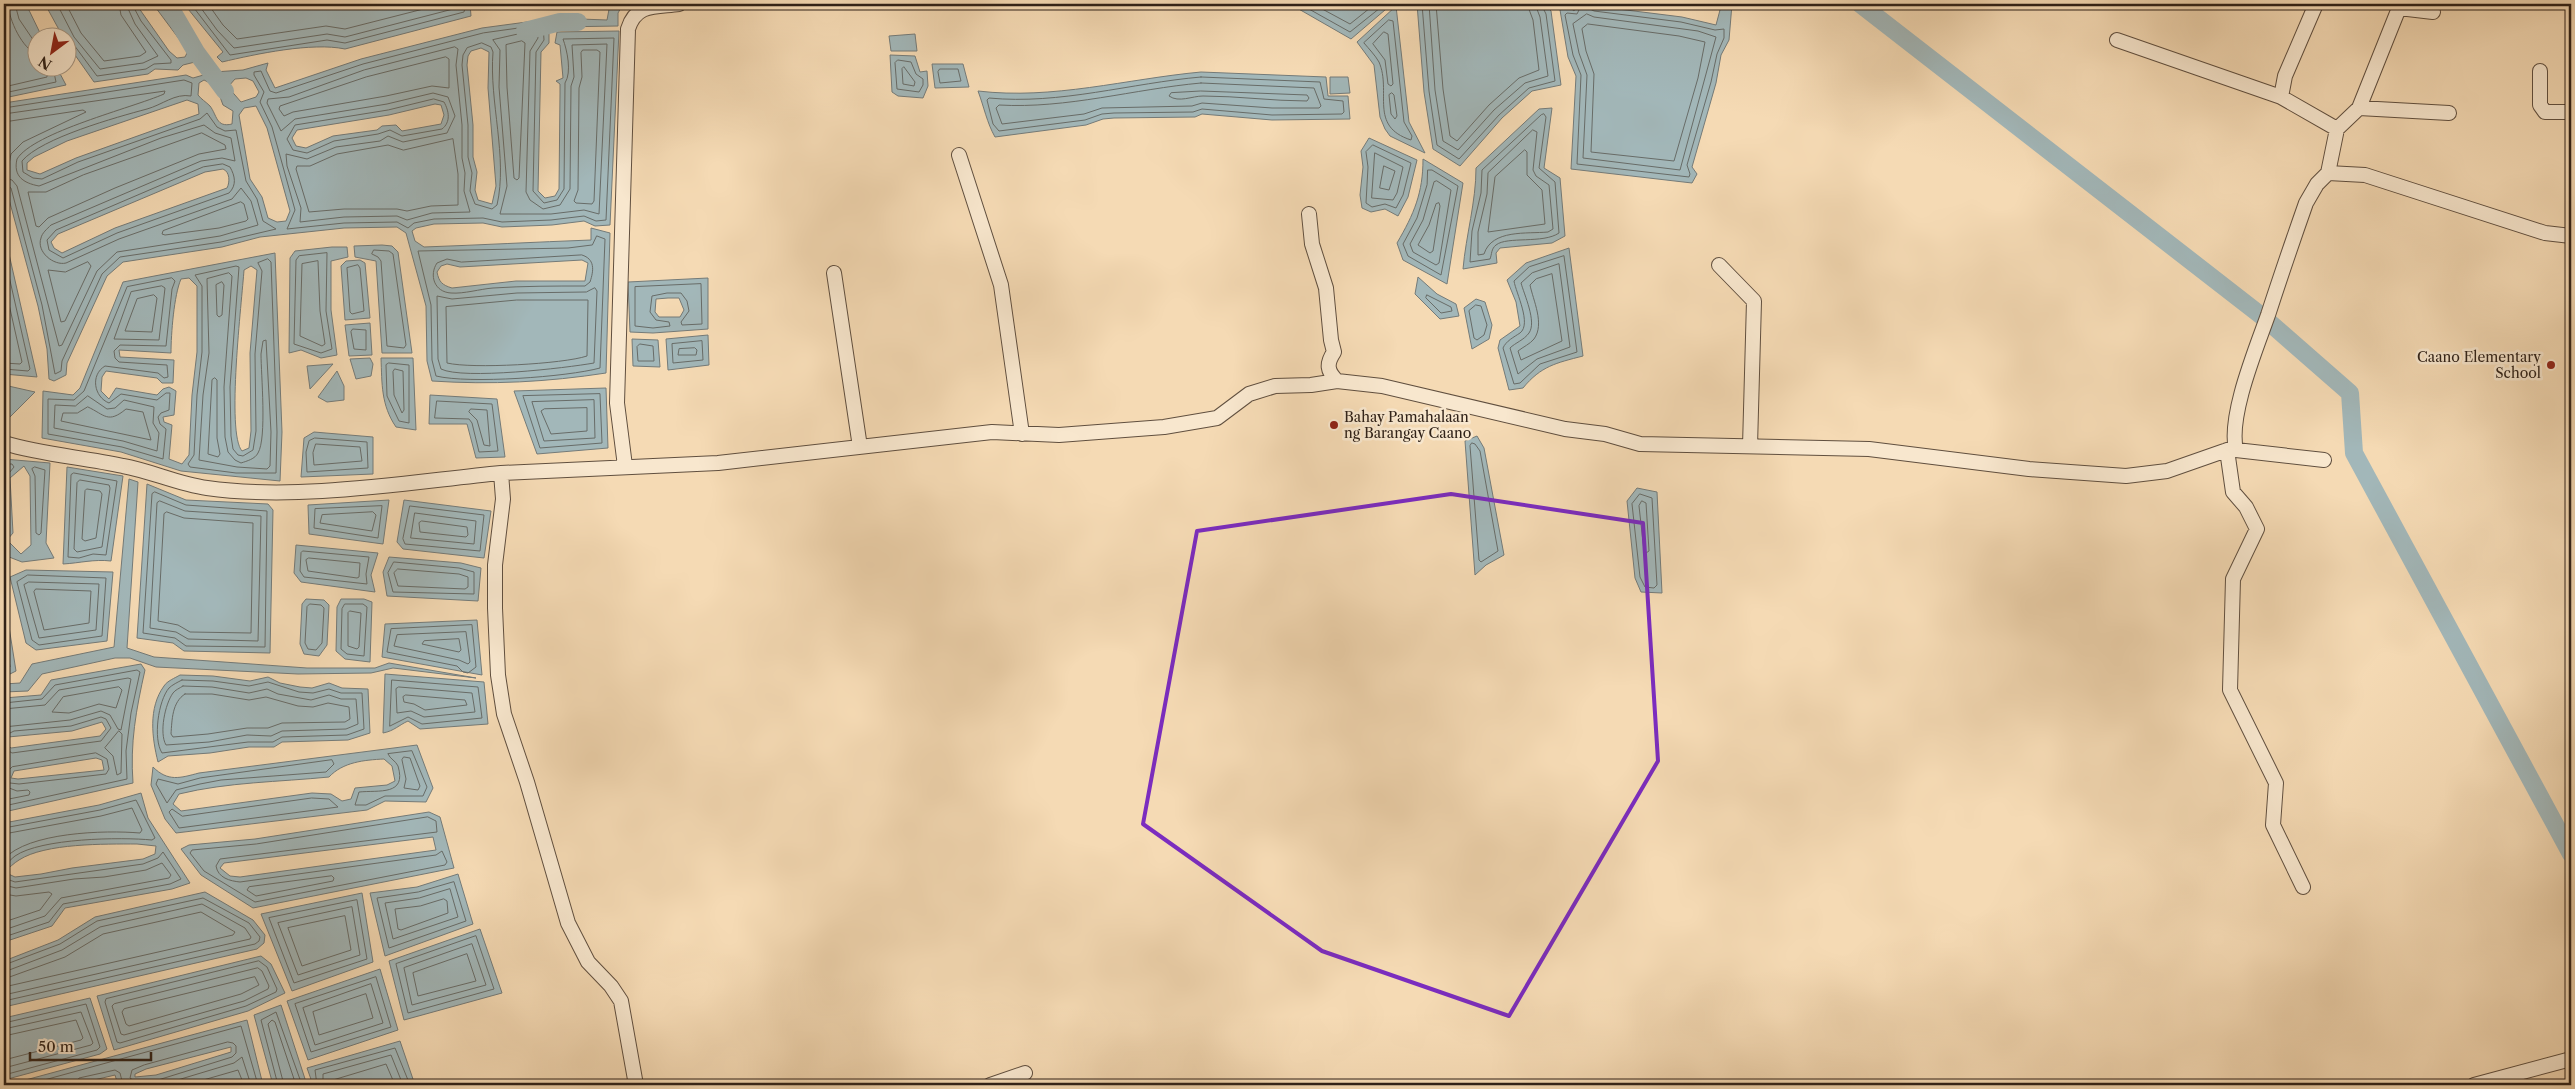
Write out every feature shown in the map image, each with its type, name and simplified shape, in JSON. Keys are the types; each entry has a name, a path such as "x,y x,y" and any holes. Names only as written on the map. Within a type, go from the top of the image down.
{"street":[{"path":"625,466 617,403 628,29 632,17 642,9 679,4"},
{"path":"2281,97 2285,76 2316,4"},
{"path":"2303,887 2272,825 2276,783 2230,690 2233,580 2257,529 2246,507 2233,492 2232,450 2236,417 2254,354 2306,203 2317,184 2328,173 2337,129 2359,108 2399,8 2433,12"},
{"path":"2117,40 2281,97 2337,129"},
{"path":"2540,71 2540,105 2545,112 2571,112"},
{"path":"2359,108 2449,113"},
{"path":"959,155 1001,285 1022,434"},
{"path":"2328,173 2365,176 2545,233 2571,236"},
{"path":"1309,214 1312,244 1326,288 1334,352 1328,360 1328,370 1337,381"},
{"path":"1719,265 1754,301 1750,446"},
{"path":"834,273 860,447"},
{"path":"4,443 27,450 124,466 190,486 209,489 292,492 501,473 718,463 992,432 1060,436 1164,427 1217,418 1249,394 1275,386 1311,385 1337,381 1382,386 1565,429 1605,434 1640,444 1869,450 2029,469 2126,476 2167,471 2232,450 2324,460"},
{"path":"501,473 503,499 496,565 496,608 498,675 504,714 527,782 568,923 588,962 611,986 621,1001 636,1085"},
{"path":"2474,1085 2571,1059"},
{"path":"990,1085 1024,1073"}],"highlighted area":[{"path":"1451,494 1643,523 1658,761 1509,1016 1322,951 1143,824 1197,531"}],"water":[{"path":"4,4 26,4 38,28 28,28 28,78 62,78 66,85 4,98"},
{"path":"45,4 136,4 169,51 177,58 185,57 188,51 153,4 168,4 207,59 183,65 178,70 155,69 148,74 94,82 78,59 78,28 58,28"},
{"path":"184,4 470,4 471,16 345,49 332,47 301,48 222,62 217,57 223,52"},
{"path":"610,4 623,4 618,13 618,26 557,27 554,18 607,20"},
{"path":"1290,4 1392,4 1351,39"},
{"path":"1417,4 1545,4 1551,11 1561,85 1532,91 1502,118 1460,166 1433,149 1424,92"},
{"path":"1559,4 1566,4 1574,11 1578,4 1682,17 1716,25 1720,10 1711,4 1732,4 1729,40 1721,55 1716,83 1692,167 1697,174 1692,183 1571,169 1576,76 1568,57"},
{"path":"1396,6 1409,122 1425,153 1390,136 1385,129 1380,117 1374,65 1357,42"},
{"path":"549,19 549,43 541,52 538,191 545,198 555,196 559,189 560,84 556,81 563,78 560,45 555,43 557,32 619,31 610,225 595,226 584,221 552,225 502,227 483,223 434,224 416,228 412,231 415,241 424,247 591,240 591,228 610,233 606,373 563,379 519,382 432,381 427,361 426,306 406,233 397,227 344,228 260,237 222,247 123,262 107,276 67,363 66,375 54,381 49,379 47,349 38,306 4,181 4,103 186,75 193,78 214,72 243,70 268,63 266,70 275,88 361,59 482,28","holes":["481,48 489,52 488,88 496,186 492,204 478,200 475,190 477,172 473,157 473,125 467,65 468,56 471,51","246,78 253,81 259,92 256,97 241,102 228,87 235,79","204,80 216,86 223,105 233,111 232,124 227,125 220,122 210,106 198,95 199,83","187,100 198,104 199,114 76,158 40,174 27,170 27,163 34,157 67,141","435,104 441,105 444,115 441,124 402,131 396,125 382,126 377,130 333,136 306,148 296,146 292,138 297,130 389,115","256,106 267,128 290,211 286,221 277,222 268,218 262,197 250,179 239,115 244,108","223,169 228,175 229,183 227,188 115,228 62,253 54,248 51,242 58,234 205,172","582,260 588,263 585,281 516,281 452,288 442,283 437,272 441,266 447,264 460,267"]},
{"path":"915,34 917,51 891,51 889,36"},
{"path":"890,55 915,56 920,72 927,71 928,86 923,98 898,96 892,92"},
{"path":"932,64 963,64 969,87 935,88"},
{"path":"1201,72 1326,77 1328,96 1348,96 1350,119 1272,120 1202,114 1195,117 1114,118 1103,119 1086,125 995,137 978,91 1034,93 1062,91"},
{"path":"1330,77 1348,77 1350,93 1330,94"},
{"path":"1552,108 1544,168 1560,178 1565,236 1552,243 1500,248 1496,253 1497,263 1463,269 1476,168 1539,109"},
{"path":"1369,138 1417,160 1408,197 1398,216 1385,209 1371,212 1362,208 1360,195 1363,167 1361,151"},
{"path":"1423,159 1463,183 1447,284 1403,260 1397,243 1416,203 1423,171"},
{"path":"4,232 37,377 4,374"},
{"path":"354,246 392,246 398,252 412,353 382,353 376,261 355,257"},
{"path":"347,247 348,257 331,261 331,310 337,355 321,358 301,350 289,353 290,258 295,251"},
{"path":"1569,248 1583,356 1550,366 1536,375 1523,388 1509,390 1498,348 1500,340 1520,326 1516,302 1507,280 1526,263"},
{"path":"275,253 282,432 280,481 181,471 121,452 42,438 43,391 73,395 80,388 123,282","holes":["251,266 257,270 250,353 251,431 249,448 242,451 237,439 235,419 236,365 244,270","189,278 197,286 197,352 192,395 189,455 182,464 169,459 172,425 164,422 163,417 174,415 176,391 169,387 163,389 157,395 116,388 109,399 101,391 102,377 106,371 157,378 162,383 173,383 174,360 120,357 119,350 171,353 176,295 181,279"]},
{"path":"360,260 365,263 370,318 345,320 341,266 346,261"},
{"path":"1418,277 1437,294 1456,304 1459,316 1440,319 1415,294"},
{"path":"708,278 708,329 653,333 630,332 628,282","holes":["679,298 684,310 680,317 659,317 655,312 656,299"]},
{"path":"1476,299 1485,302 1492,325 1489,339 1472,349 1464,308"},
{"path":"370,323 372,355 349,356 345,325"},
{"path":"708,335 709,365 668,370 666,339"},
{"path":"632,339 658,340 660,367 633,366"},
{"path":"370,358 373,364 371,376 356,379 350,359"},
{"path":"381,358 413,358 416,430 396,427 387,411 383,394"},
{"path":"333,364 310,389 307,366"},
{"path":"337,371 344,386 344,400 327,402 318,397"},
{"path":"4,385 35,392 9,418 6,434 4,433"},
{"path":"606,388 608,448 537,454 514,391"},
{"path":"430,395 497,399 505,457 476,458 467,424 429,424"},
{"path":"314,432 373,437 373,474 301,477 304,438"},
{"path":"1477,436 1484,448 1504,555 1486,565 1475,575 1465,441"},
{"path":"4,459 50,463 46,543 54,558 22,562 4,555","holes":["24,466 30,476 31,545 21,554 7,540 13,533 10,478"]},
{"path":"67,467 123,476 111,561 63,564"},
{"path":"129,479 138,482 127,648 154,657 307,668 375,668 389,663 476,678 393,668 371,673 298,674 156,667 130,658 115,658 42,674 28,691 4,692 4,684 20,683 32,664 114,647"},
{"path":"147,484 186,500 268,504 273,510 270,653 184,651 173,643 137,638"},
{"path":"1637,488 1657,492 1662,593 1641,592 1635,578 1627,501"},
{"path":"389,500 383,544 309,534 308,505"},
{"path":"404,500 491,511 484,558 403,549 397,542"},
{"path":"296,545 378,553 371,575 375,592 301,582 294,573"},
{"path":"389,557 461,563 481,568 478,601 387,596 383,572"},
{"path":"26,570 113,572 107,641 36,650 26,643 10,577"},
{"path":"306,599 324,600 329,605 327,645 319,656 304,654 300,644 302,604"},
{"path":"341,599 364,599 372,602 370,662 345,659 336,651 337,607"},
{"path":"6,608 16,671 4,677 4,609"},
{"path":"477,620 482,675 382,657 385,624"},
{"path":"141,664 145,670 134,726 132,754 133,783 4,812 4,698 41,695 51,680","holes":["102,722 106,729 100,736 11,748 6,744 8,737 72,731","96,758 102,760 104,770 18,779 11,778 14,771"]},
{"path":"385,674 484,682 488,724 420,729 408,721 383,733"},
{"path":"180,675 213,676 250,681 268,677 280,683 300,687 312,688 329,683 342,688 368,689 370,733 348,740 282,742 274,747 249,747 210,753 168,756 158,762 153,733 155,704 165,684"},
{"path":"417,745 433,788 426,802 385,801 367,810 176,833 165,819 151,785 153,767 164,775 174,778 199,773","holes":["384,759 392,766 395,781 387,785 355,788 351,799 342,801 331,794 312,793 181,811 173,804 179,794 235,785 329,777 347,765 362,761"]},
{"path":"141,793 148,818 190,883 172,889 65,908 52,926 4,942 4,872 4,823 99,805","holes":["109,844 156,846 155,854 143,859 15,877 4,872 17,861 30,854 59,847"]},
{"path":"429,812 440,817 454,868 253,908 201,875 181,849 189,845 255,839","holes":["433,837 436,850 240,877 230,876 220,868 224,863"]},
{"path":"458,874 473,924 385,956 370,893 417,887"},
{"path":"205,892 253,920 265,935 264,943 257,949 4,1007 4,961 58,940 95,917"},
{"path":"362,893 373,962 292,991 261,914"},
{"path":"480,929 502,993 404,1020 389,961"},
{"path":"261,956 271,964 285,993 248,1011 114,1050 97,996"},
{"path":"380,969 398,1030 308,1060 287,1001"},
{"path":"90,998 107,1049 100,1054 4,1080 4,1018"},
{"path":"281,1005 307,1085 273,1085 254,1015"},
{"path":"247,1020 263,1085 250,1085 248,1083 238,1085 118,1085 115,1075 73,1085 7,1085","holes":["231,1047 231,1052 156,1075 135,1077 135,1074 146,1069"]},
{"path":"400,1041 415,1085 313,1085 307,1068"}],"waterway":[{"path":"168,4 196,52 225,91"},
{"path":"1860,4 2263,317"},
{"path":"525,31 560,22 578,22"},
{"path":"2270,323 2350,393 2354,453 2571,854"}],"place":[{"name":"Caano Elementary School","path":"2551,365"},
{"name":"Bahay Pamahalaan ng Barangay Caano","path":"1334,425"}]}
